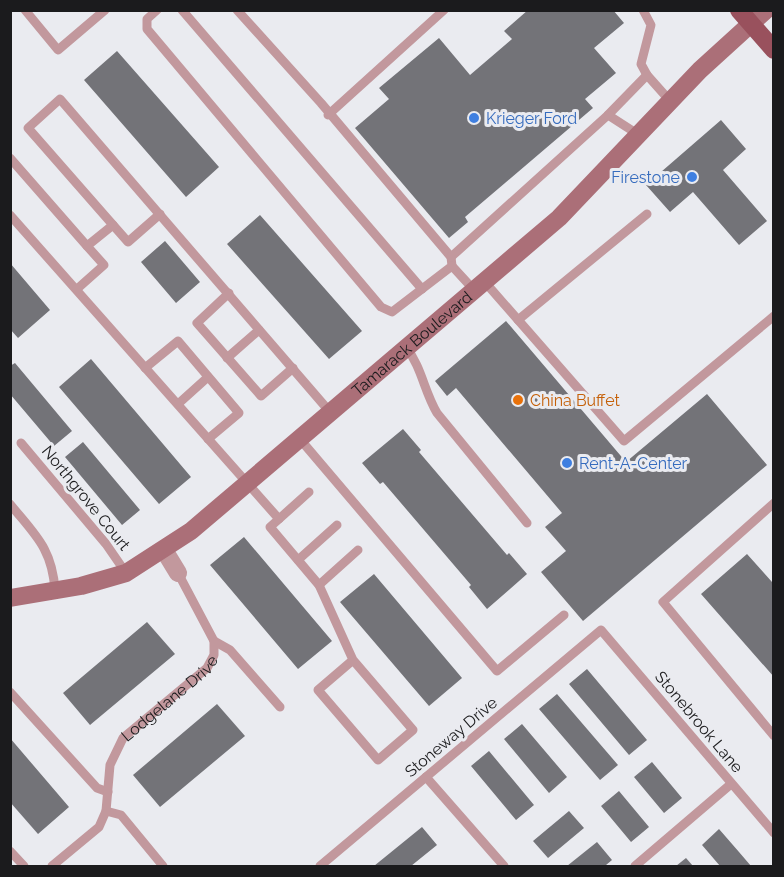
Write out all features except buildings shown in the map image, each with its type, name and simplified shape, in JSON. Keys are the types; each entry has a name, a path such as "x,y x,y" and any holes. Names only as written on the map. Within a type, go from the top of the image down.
{"main road":[{"path":"745,17 774,50"}],"street":[{"name":"Tamarack Boulevard","path":"10,598 81,586 126,573 192,531 559,218 671,102 745,17 766,10"},
{"name":"Lodgelane Drive","path":"164,550 178,573"}],"lane":[{"path":"25,10 58,50 105,10"},
{"path":"157,10 147,19 147,29 381,307 392,312 452,262 608,115 647,75"},
{"path":"182,10 422,289"},
{"path":"237,10 321,103 328,115 452,262 518,320 624,441 774,316"},
{"path":"328,115 444,10"},
{"path":"644,10 651,25 641,64 647,75 671,102"},
{"path":"160,214 128,242 28,128 60,99 229,293 330,412"},
{"path":"608,115 639,135"},
{"path":"10,158 104,265 77,289"},
{"path":"518,320 646,214"},
{"path":"10,215 279,519"},
{"path":"87,246 113,225"},
{"path":"229,293 196,323 261,396 292,369"},
{"path":"227,358 260,330"},
{"path":"146,368 178,341 239,413 208,439"},
{"path":"406,347 417,362 428,398 437,413 527,523"},
{"path":"178,404 208,377"},
{"path":"299,438 497,670 564,615"},
{"name":"Northgrove Court","path":"21,443 106,544 126,573"},
{"path":"309,492 270,527 320,585 353,660 413,730 378,760 318,690 353,660"},
{"path":"774,503 663,602 774,736"},
{"path":"10,504 42,542 53,565 55,590"},
{"path":"298,560 337,525"},
{"path":"320,585 358,550"},
{"name":"Lodgelane Drive","path":"52,867 99,827 106,811 110,765 123,738 207,668 214,655 214,641 178,573"},
{"name":"Stoneway Drive","path":"320,867 601,630"},
{"name":"Stonebrook Lane","path":"601,630 774,833"},
{"path":"214,641 230,650 280,707"},
{"path":"10,692 97,788 108,792"},
{"path":"426,777 504,867"},
{"path":"634,867 731,784"},
{"path":"106,811 121,815 163,867"},
{"path":"10,851 24,867"}],"place":[{"name":"Krieger Ford","path":"474,118"},
{"name":"Firestone","path":"692,177"},
{"name":"China Buffet","path":"518,400"},
{"name":"Rent-A-Center","path":"567,463"}]}
